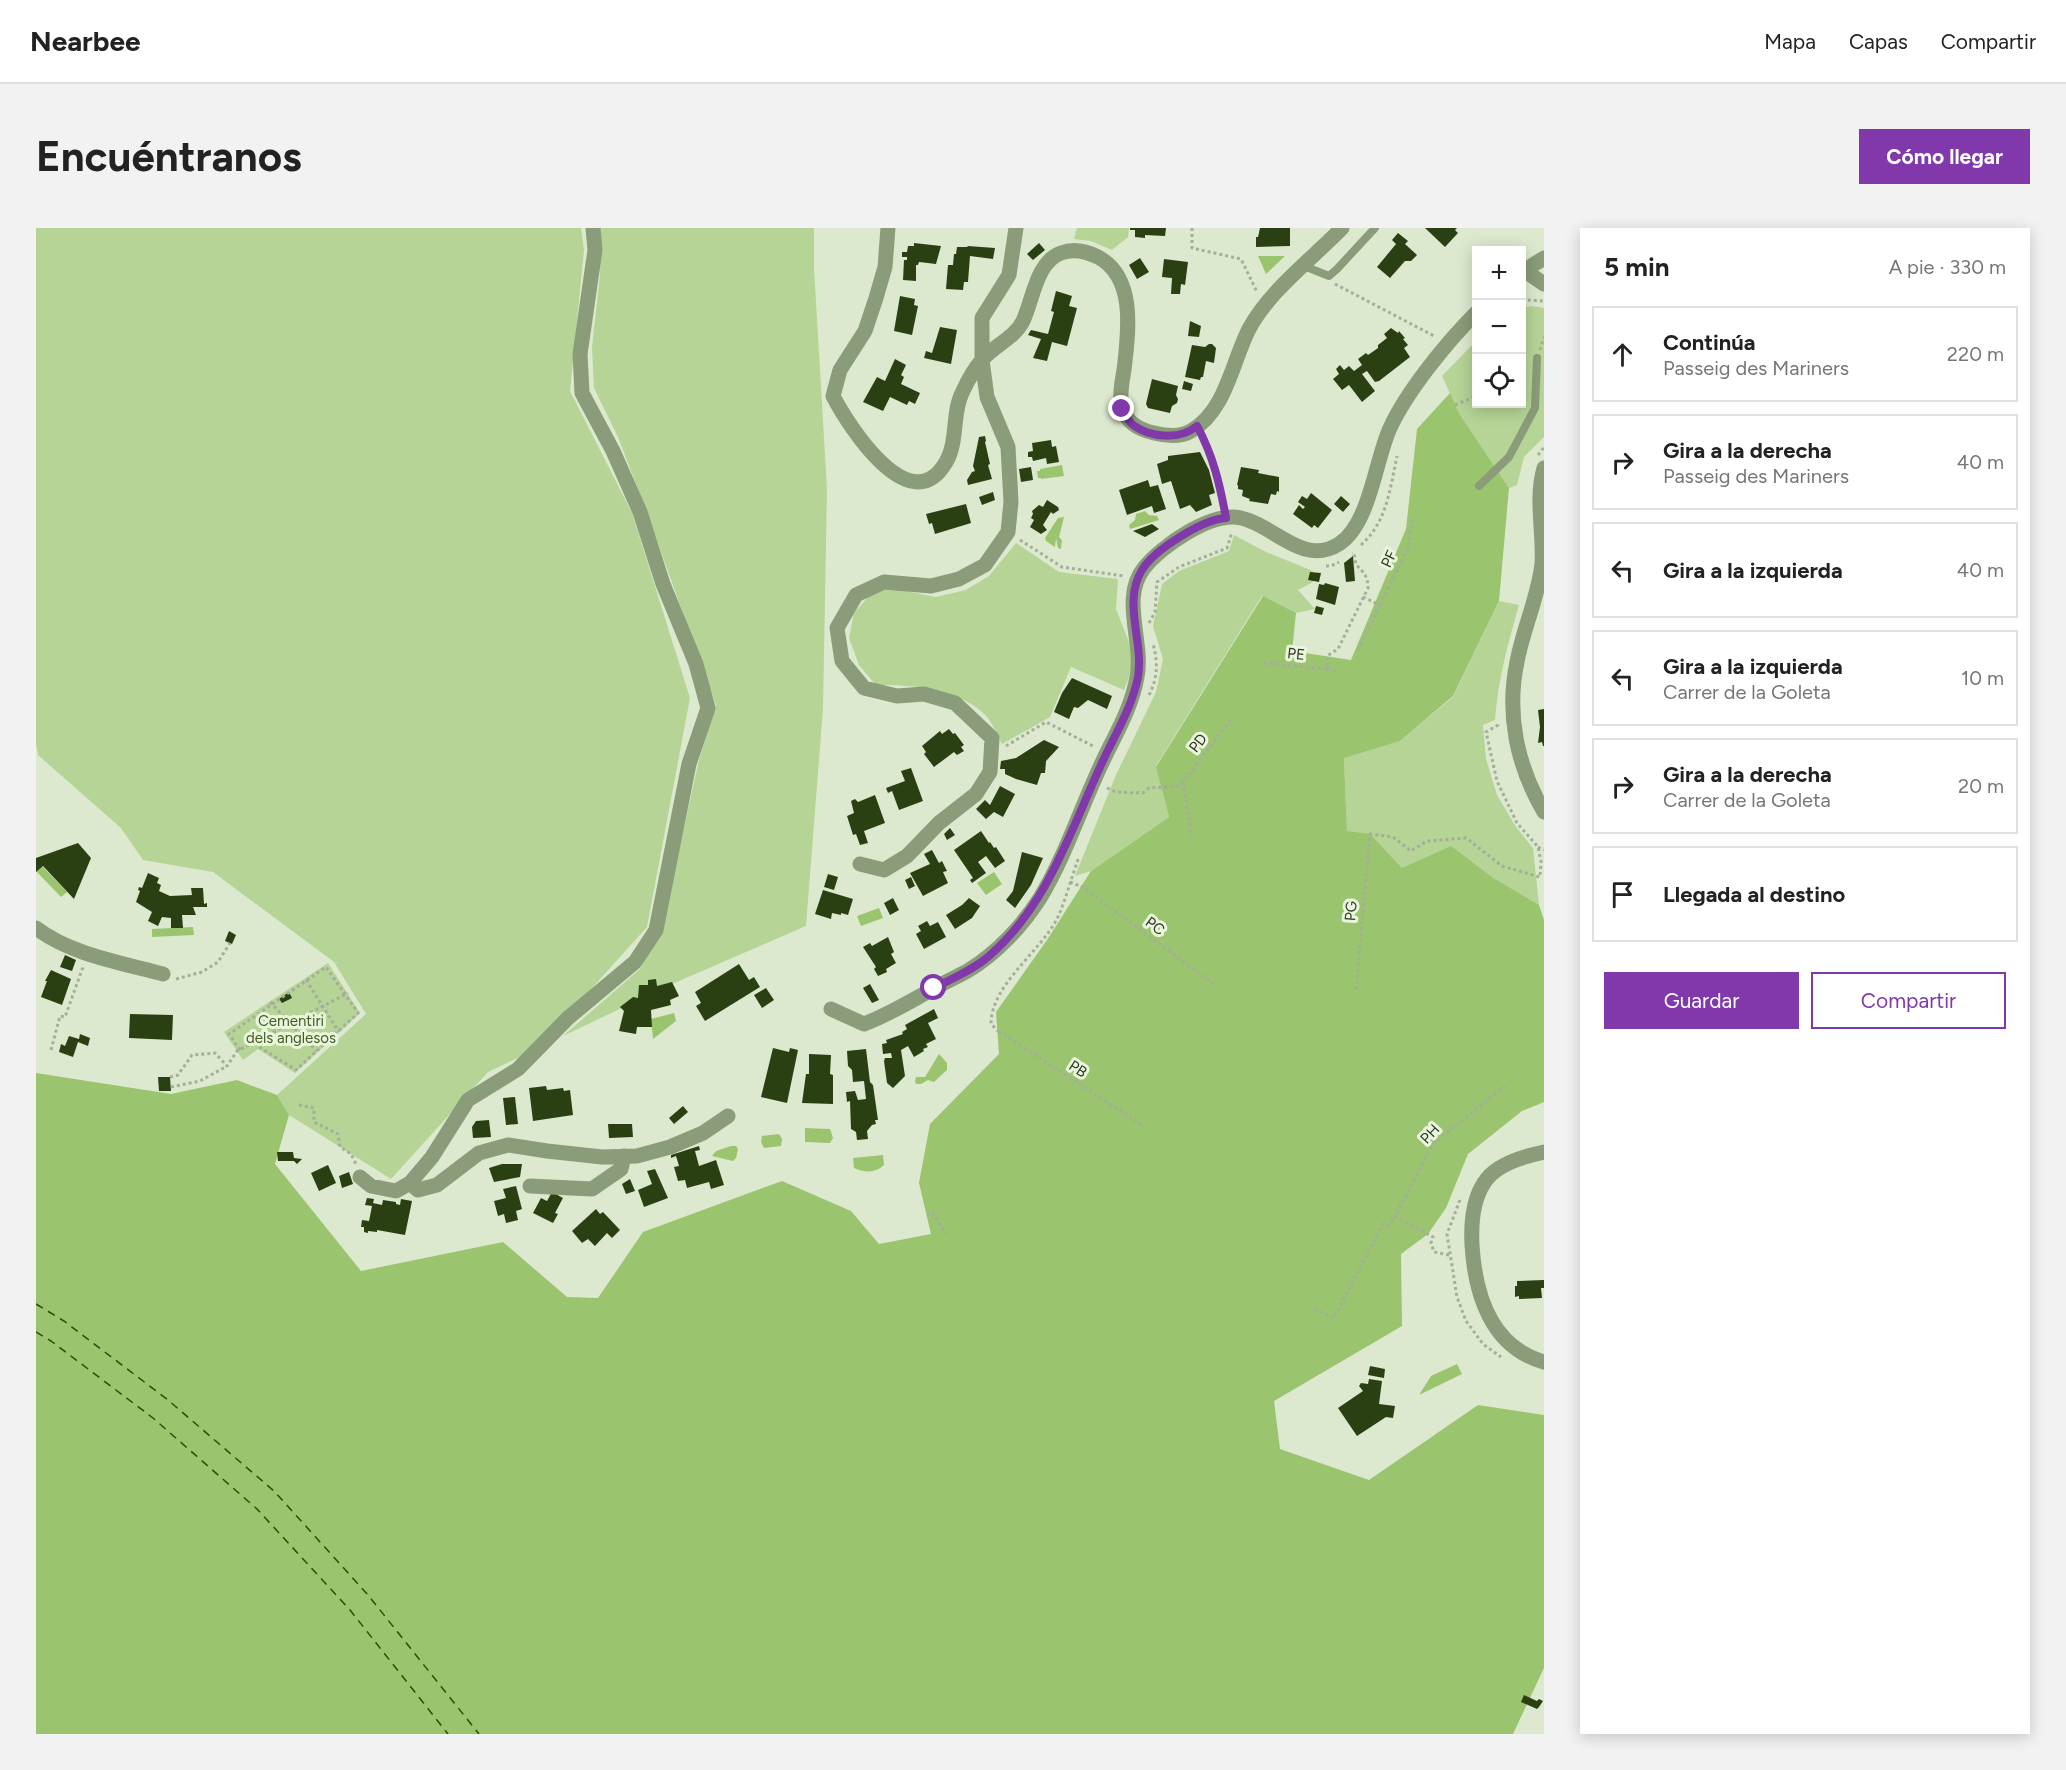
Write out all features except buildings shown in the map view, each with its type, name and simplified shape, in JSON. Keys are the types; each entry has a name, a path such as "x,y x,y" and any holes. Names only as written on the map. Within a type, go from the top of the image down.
{"street":[{"path":"360,1176 371,1186 396,1191 410,1183 432,1157 468,1100 518,1069 568,1018 635,962 656,930 689,764 708,708 696,664 663,584 640,512 613,451 582,393 580,354 595,250 593,228"},
{"path":"888,228 885,267 876,298 865,331 840,370 833,396 860,441 887,469 909,481 925,481 937,476 948,459 961,395 982,360 1013,334 1022,323 1045,265 1059,254 1073,250 1091,254 1107,262 1124,290 1128,322 1121,389 1122,409 1132,424 1148,432 1167,436 1190,432 1206,418 1219,401 1249,329 1264,307 1280,288 1342,228"},
{"path":"861,864 884,870 907,856 939,823 976,794 990,772 992,738 955,703 924,694 897,696 864,688 842,660 837,628 856,595 884,582 931,586 959,579 985,565 1008,532 1011,502 1008,447 987,397 982,360 982,318 1008,275 1016,228"},
{"path":"1526,269 1544,258"},
{"path":"1526,273 1544,284"},
{"path":"831,1009 864,1024 889,1014 969,970 988,957 1008,937 1040,898 1129,706 1137,678 1140,654 1132,592 1142,569 1162,549 1218,518 1240,517 1302,550 1324,551 1340,544 1355,526 1364,507 1390,428 1408,397 1449,343 1472,317"},
{"path":"1544,468 1541,498 1542,565 1538,591 1517,661 1513,689 1513,717 1518,752 1527,780 1544,812"},
{"path":"36,928 50,939 61,943 163,974"},
{"path":"410,1183 418,1190 437,1185 479,1154 508,1145 602,1156 637,1155 670,1147 702,1133 728,1116"},
{"path":"1544,1152 1509,1163 1484,1182 1471,1225 1473,1270 1485,1310 1513,1347 1544,1362"},
{"path":"530,1186 592,1189 621,1169 624,1156"}],"lane":[{"path":"1304,266 1329,276 1375,228"},
{"path":"1479,486 1509,457 1531,417 1534,408 1536,358"}],"path":[{"path":"1192,228 1192,248 1241,259 1264,307"},
{"path":"1329,276 1336,285 1449,343"},
{"path":"1526,302 1544,301"},
{"path":"1455,405 1472,398"},
{"path":"1197,426 1209,447 1220,481 1226,518"},
{"path":"1321,566 1331,566 1354,553 1371,536 1385,513 1399,451"},
{"name":"PF","path":"1358,650 1408,548 1412,520"},
{"path":"1148,625 1155,612 1157,582 1179,567 1227,548 1232,531 1240,533"},
{"path":"1008,532 1062,567 1138,579"},
{"path":"1327,669 1327,656 1338,649 1368,588 1368,580 1356,565 1354,553"},
{"path":"1363,597 1380,605"},
{"path":"1148,698 1153,688 1158,660 1153,642"},
{"name":"PE","path":"1264,663 1337,672"},
{"name":"PD","path":"1183,782 1232,718"},
{"path":"991,755 1046,722 1106,752"},
{"path":"1103,797 1108,786 1116,792 1143,793 1149,788 1180,786 1183,782"},
{"path":"1183,782 1192,837"},
{"name":"PG","path":"1356,990 1370,834"},
{"path":"1538,847 1544,850"},
{"path":"1070,882 1082,851"},
{"name":"PC","path":"1070,882 1082,887 1215,985"},
{"name":"PB","path":"1070,882 1056,921 997,998 991,1014 991,1024 998,1031 1145,1127"},
{"path":"163,974 178,979 202,972 218,962 230,943"},
{"path":"51,1050 60,1016 65,1017 85,962"},
{"path":"240,1050 229,1034 326,967 347,993 358,1013 296,1070 253,1043"},
{"path":"305,980 339,1032"},
{"path":"171,1087 200,1081 227,1066 240,1050 347,993"},
{"path":"271,1003 289,1025 317,1052"},
{"path":"170,1077 178,1075 192,1056 216,1053 227,1066"},
{"name":"PH","path":"1314,1309 1334,1318 1383,1224 1389,1226 1433,1144 1505,1086"},
{"path":"299,1105 314,1108 314,1122 338,1134 340,1147 351,1154 360,1171 360,1176"},
{"path":"927,1216 933,1213 946,1234"},
{"path":"1395,1216 1433,1237 1431,1243 1434,1252 1449,1255"}],"green space":[{"path":"36,228 581,228 584,250 570,391 632,513 690,698 647,927 538,1048 488,1072 391,1179 289,1115 277,1095 366,1014 334,962 213,872 143,860 121,828 38,755 36,744"},
{"path":"598,228 814,228 814,268 827,489 823,709 806,926 672,984 563,1036 640,969 661,932 699,760 716,705 618,437 594,388 592,347 600,275"},
{"path":"1077,228 1129,228 1128,237 1112,250 1091,241 1074,239"},
{"path":"1526,307 1544,308 1544,437 1524,457 1517,485 1509,488 1459,413 1442,376 1472,345 1472,408 1526,408"},
{"path":"1234,535 1266,552 1313,571 1313,582 1298,590 1315,609 1296,613 1262,596 1156,766 1169,817 1091,871 1075,876 1116,775 1156,692 1163,659 1153,626 1162,584 1179,571 1229,551"},
{"path":"1016,543 1059,572 1118,579 1116,609 1134,655 1124,690 1071,667 1050,717 1002,744 985,715 958,697 932,689 876,685 859,665 849,638 854,613 868,597 890,588 936,597 966,590 989,576"},
{"path":"1499,601 1519,605 1501,676 1495,720 1483,725 1486,759 1497,795 1516,827 1533,848 1539,905 1493,879 1402,868 1370,835 1347,832 1344,757 1400,741 1453,697"},
{"name":"Cementiri dels anglesos","path":"328,963 360,1013 295,1073 258,1049 243,1060 224,1032"}],"shaded area":[{"path":"1258,256 1285,256 1266,274"},
{"path":"1450,393 1459,413 1509,488 1499,601 1453,696 1400,741 1344,758 1347,831 1370,834 1402,868 1451,846 1493,878 1539,905 1544,920 1544,1102 1522,1111 1468,1154 1446,1208 1428,1234 1401,1254 1402,1326 1274,1401 1280,1449 1369,1480 1478,1405 1544,1415 1544,1668 1513,1734 36,1734 36,1073 171,1094 237,1080 277,1095 289,1115 275,1164 361,1271 503,1242 567,1297 598,1298 643,1232 782,1181 851,1211 879,1244 931,1234 919,1183 930,1124 999,1054 996,1012 1047,940 1091,871 1169,817 1156,767 1263,596 1296,613 1292,651 1351,660 1406,529 1417,429"},
{"path":"1062,465 1064,476 1038,478 1037,471 1040,469"},
{"path":"1145,511 1149,515 1157,516 1159,520 1130,529 1129,525 1135,520 1136,514"},
{"path":"1064,517 1059,537 1062,540 1061,549 1058,548 1056,538 1055,547 1045,538 1058,518"},
{"path":"42,866 67,892 61,897 36,871"},
{"path":"994,872 1002,884 986,895 977,883"},
{"path":"879,908 883,918 861,926 857,916"},
{"path":"193,927 194,935 152,937 152,929"},
{"path":"674,1013 676,1021 653,1039 651,1019"},
{"path":"939,1054 947,1063 947,1070 934,1082 928,1080 916,1084 916,1077 925,1077"},
{"path":"805,1128 830,1129 833,1138 830,1143 805,1142"},
{"path":"779,1134 782,1139 781,1146 764,1148 761,1142 762,1136"},
{"path":"736,1146 738,1149 733,1161 712,1156 716,1151"},
{"path":"883,1155 884,1165 877,1170 862,1171 854,1168 853,1158"},
{"path":"1457,1364 1462,1374 1419,1395 1431,1376"}],"ferry route":[{"path":"36,1304 64,1321 168,1400 274,1491 368,1595 479,1734"},
{"path":"36,1332 153,1418 257,1509 350,1610 448,1734"}],"route":[{"path":"934,988 969,970 988,957 1008,937 1040,898 1066,846 1100,765 1129,706 1137,678 1140,654 1132,592 1142,569 1162,549 1189,532 1218,518 1226,518 1220,481 1209,447 1197,426 1190,432 1167,436 1148,432 1132,424 1122,409"}]}
